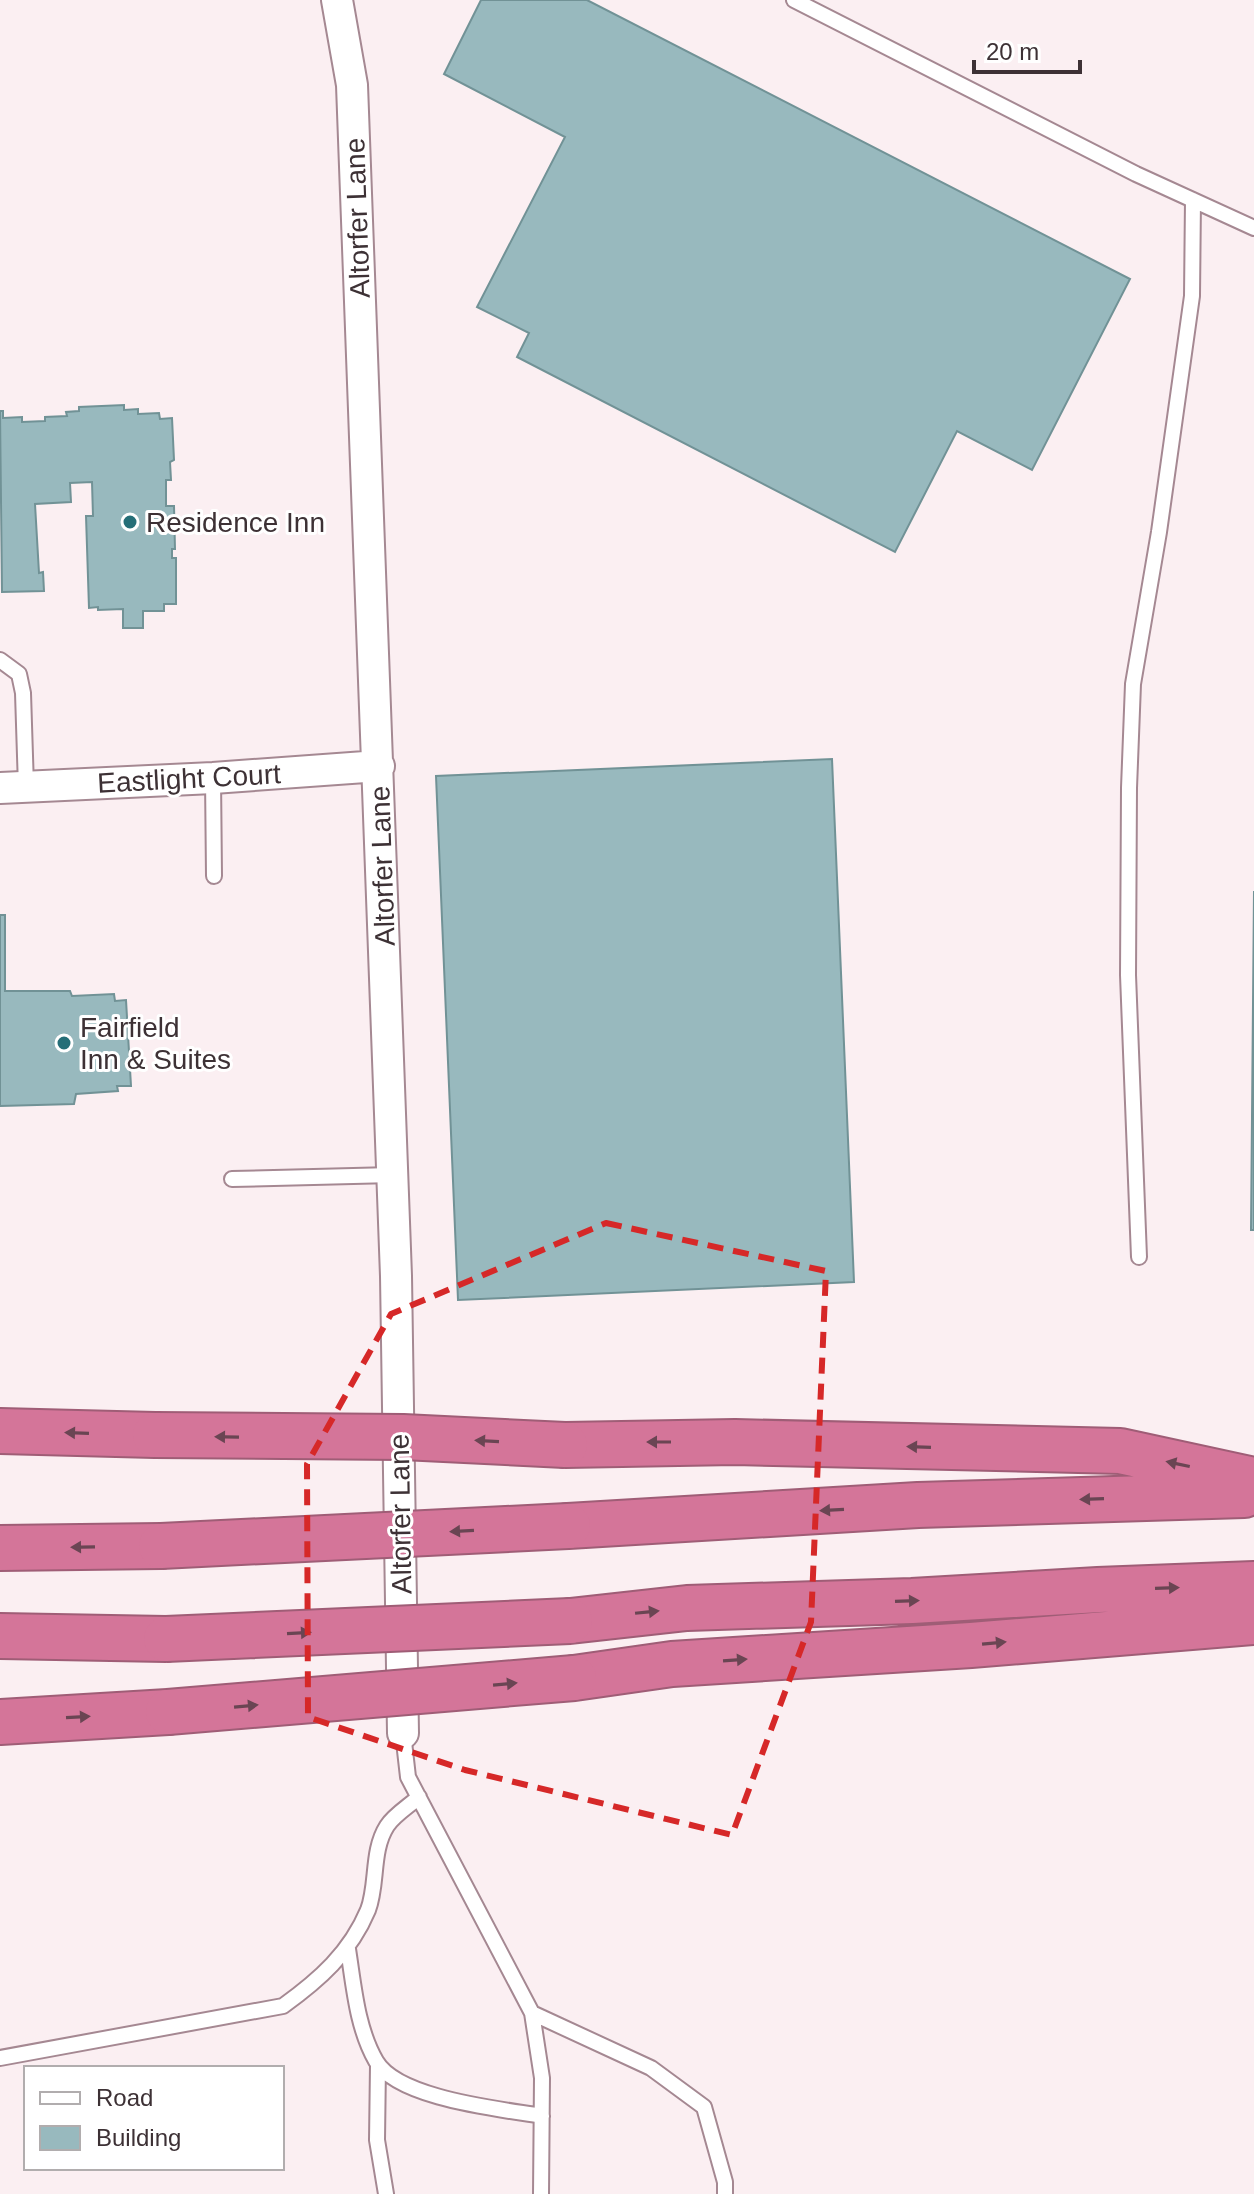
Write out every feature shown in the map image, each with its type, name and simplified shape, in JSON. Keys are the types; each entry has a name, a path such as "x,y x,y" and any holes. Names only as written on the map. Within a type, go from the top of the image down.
{"highway":[{"path":"0,1431 403,1437 565,1445 735,1442 1120,1451 1254,1480"},
{"path":"0,1548 161,1546 918,1505 1254,1495"},
{"path":"2,1636 166,1639 570,1621 687,1608 912,1601 1254,1584"},
{"path":"0,1722 168,1712 574,1678 672,1664 971,1645 1254,1622"}],"street":[{"name":"Altorfer Lane","path":"337,0 352,85 379,766 393,1175 403,1733"},
{"name":"Eastlight Court","path":"13,788 379,766"}],"lane":[{"path":"794,0 1254,228"},
{"path":"1139,1257 1128,975 1133,684 1159,532 1192,296 1193,200"},
{"path":"0,660 19,674 23,693 13,788"},
{"path":"213,778 214,876"},
{"path":"232,1179 393,1175"},
{"path":"403,1733 408,1777 532,2013 542,2078 541,2194"},
{"path":"0,2058 283,2006 316,1982 348,1949 369,1908 376,1856 387,1826 419,1797"},
{"path":"348,1949 362,2029 378,2065 377,2140 386,2194"},
{"path":"532,2013 651,2068 704,2107 725,2182 725,2194"},
{"path":"378,2065 405,2086 447,2099 542,2116"}],"highlighted area":[{"path":"606,1223 826,1271 811,1622 732,1835 465,1770 308,1717 307,1464 391,1314"}],"building":[{"path":"481,0 587,0 1130,279 1032,470 957,431 895,552 517,357 529,333 477,307 565,137 444,74"},
{"name":"Residence Inn","path":"124,405 124,410 138,409 138,414 159,413 160,419 172,418 174,460 170,462 171,480 166,480 166,506 174,506 175,549 172,549 172,558 176,558 176,604 164,604 164,611 143,611 143,628 123,628 123,609 89,608 86,516 93,516 92,482 70,483 71,502 35,504 39,573 43,572 44,591 2,592 0,411 3,411 3,418 22,417 22,422 45,421 45,417 67,416 66,412 79,411 79,407"},
{"path":"832,759 854,1282 458,1300 436,776"},
{"path":"1254,891 1254,1230 1251,1230"},
{"name":"Fairfield Inn & Suites","path":"0,915 5,915 5,991 70,991 72,996 114,994 115,1001 126,1000 131,1086 117,1086 118,1091 76,1094 74,1104 0,1106"}],"place":[{"name":"Residence Inn","path":"130,522"},
{"name":"Fairfield Inn & Suites","path":"64,1043"}]}
